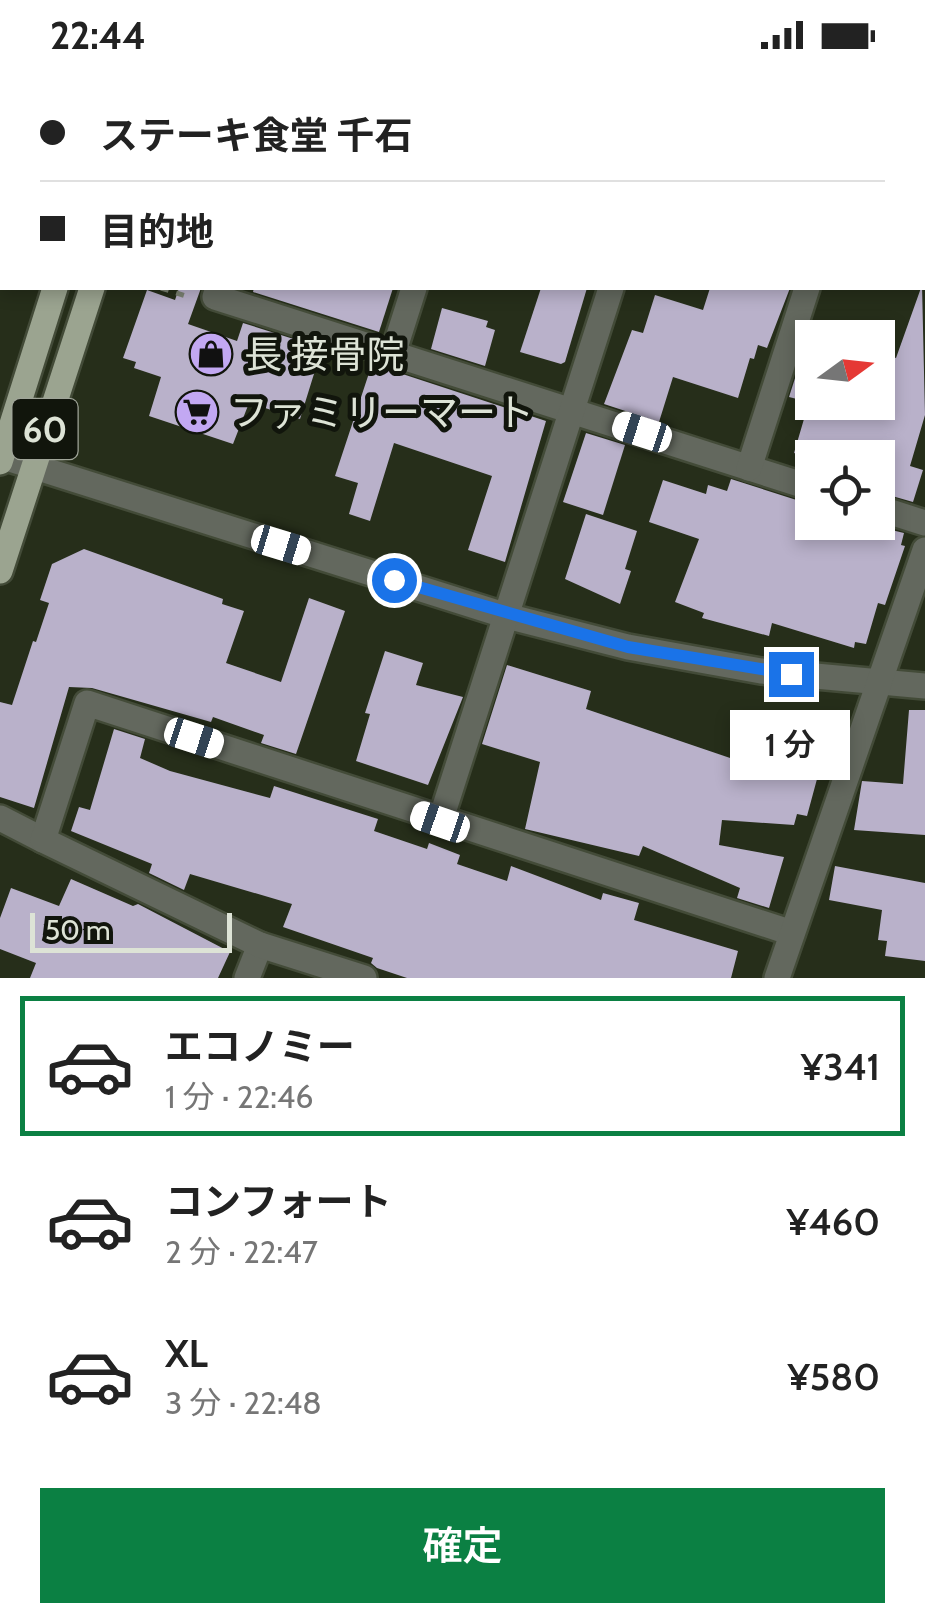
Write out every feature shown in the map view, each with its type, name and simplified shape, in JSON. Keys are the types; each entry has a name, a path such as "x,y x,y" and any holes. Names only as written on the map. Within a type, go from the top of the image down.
{"main road":[{"name":"60","path":"1,458 54,290"},
{"name":"60","path":"0,571 91,290"}],"street":[{"path":"217,290 215,297 795,483"},
{"path":"393,354 413,290"},
{"path":"440,822 610,290"},
{"path":"749,468 807,290"},
{"path":"1,458 506,616 628,647 761,671 925,686"},
{"path":"895,513 925,523"},
{"path":"778,978 925,550"},
{"path":"43,840 88,703 440,822 792,933"},
{"path":"0,818 260,945 364,978"},
{"path":"247,978 260,945"}],"building":[{"path":"147,290 175,300 178,290 200,290 188,324 237,341 243,323 322,348 300,419 249,403 233,444 149,416 161,377 134,368 136,362 123,358"},
{"path":"254,290 392,290 379,332"},
{"path":"540,290 586,290 565,362 520,352"},
{"path":"709,290 789,290 767,348 758,345 754,359 750,358 738,398 673,377 659,422 604,404 632,330 643,333 655,295 703,310"},
{"path":"922,290 925,415 910,466 923,470 913,502 895,497 895,440 798,440 804,420 895,420 895,358"},
{"path":"442,308 488,321 486,327 495,330 485,366 431,349"},
{"path":"372,364 546,421 505,562 468,550 492,476 394,443 370,521 349,514 358,483 335,476"},
{"path":"586,433 625,445 603,515 563,502"},
{"path":"731,479 795,500 795,540 895,540 895,531 904,533 901,545 905,546 885,605 878,603 866,644 855,642 854,648 772,623 769,636 702,618 704,613 675,602 699,539 649,522 663,480 706,494 708,485 727,491"},
{"path":"586,514 637,531 625,569 631,571 620,604 565,579"},
{"path":"84,549 223,599 222,604 244,611 226,663 281,682 309,598 345,611 296,754 261,743 264,735 213,717 211,722 92,688 69,687 34,808 0,797 0,702 12,705 33,641 36,642 49,603 40,600 52,564"},
{"path":"385,651 423,663 416,685 463,697 428,785 356,761 370,714 365,713"},
{"path":"507,665 591,691 586,709 736,760 740,744 779,755 786,730 827,742 807,816 797,814 794,825 722,820 719,845 784,857 769,908 737,898 740,888 643,846 639,856 525,829 540,762 482,744"},
{"path":"909,710 925,710 925,835 854,830 862,781 903,784"},
{"path":"114,729 145,739 140,758 170,771 270,798 274,786 378,819 374,831 427,849 429,843 460,855 457,864 507,881 511,866 601,900 603,893 639,903 634,920 738,951 731,978 407,978 377,968 371,963 373,958 283,927 292,904 190,874 184,890 149,873 152,864 71,831 79,807 90,810"},
{"path":"835,866 925,883 925,961 885,956 887,941 878,940 882,910 829,900"},
{"path":"71,879 133,906 138,904 230,952 218,978 30,978 36,963 0,949 0,918 11,888 59,906"}],"place":[{"name":"長 接骨院","path":"211,354"},
{"name":"ファミリーマート","path":"197,412"}],"route":[{"path":"394,580 506,616 628,647 791,674"}]}
